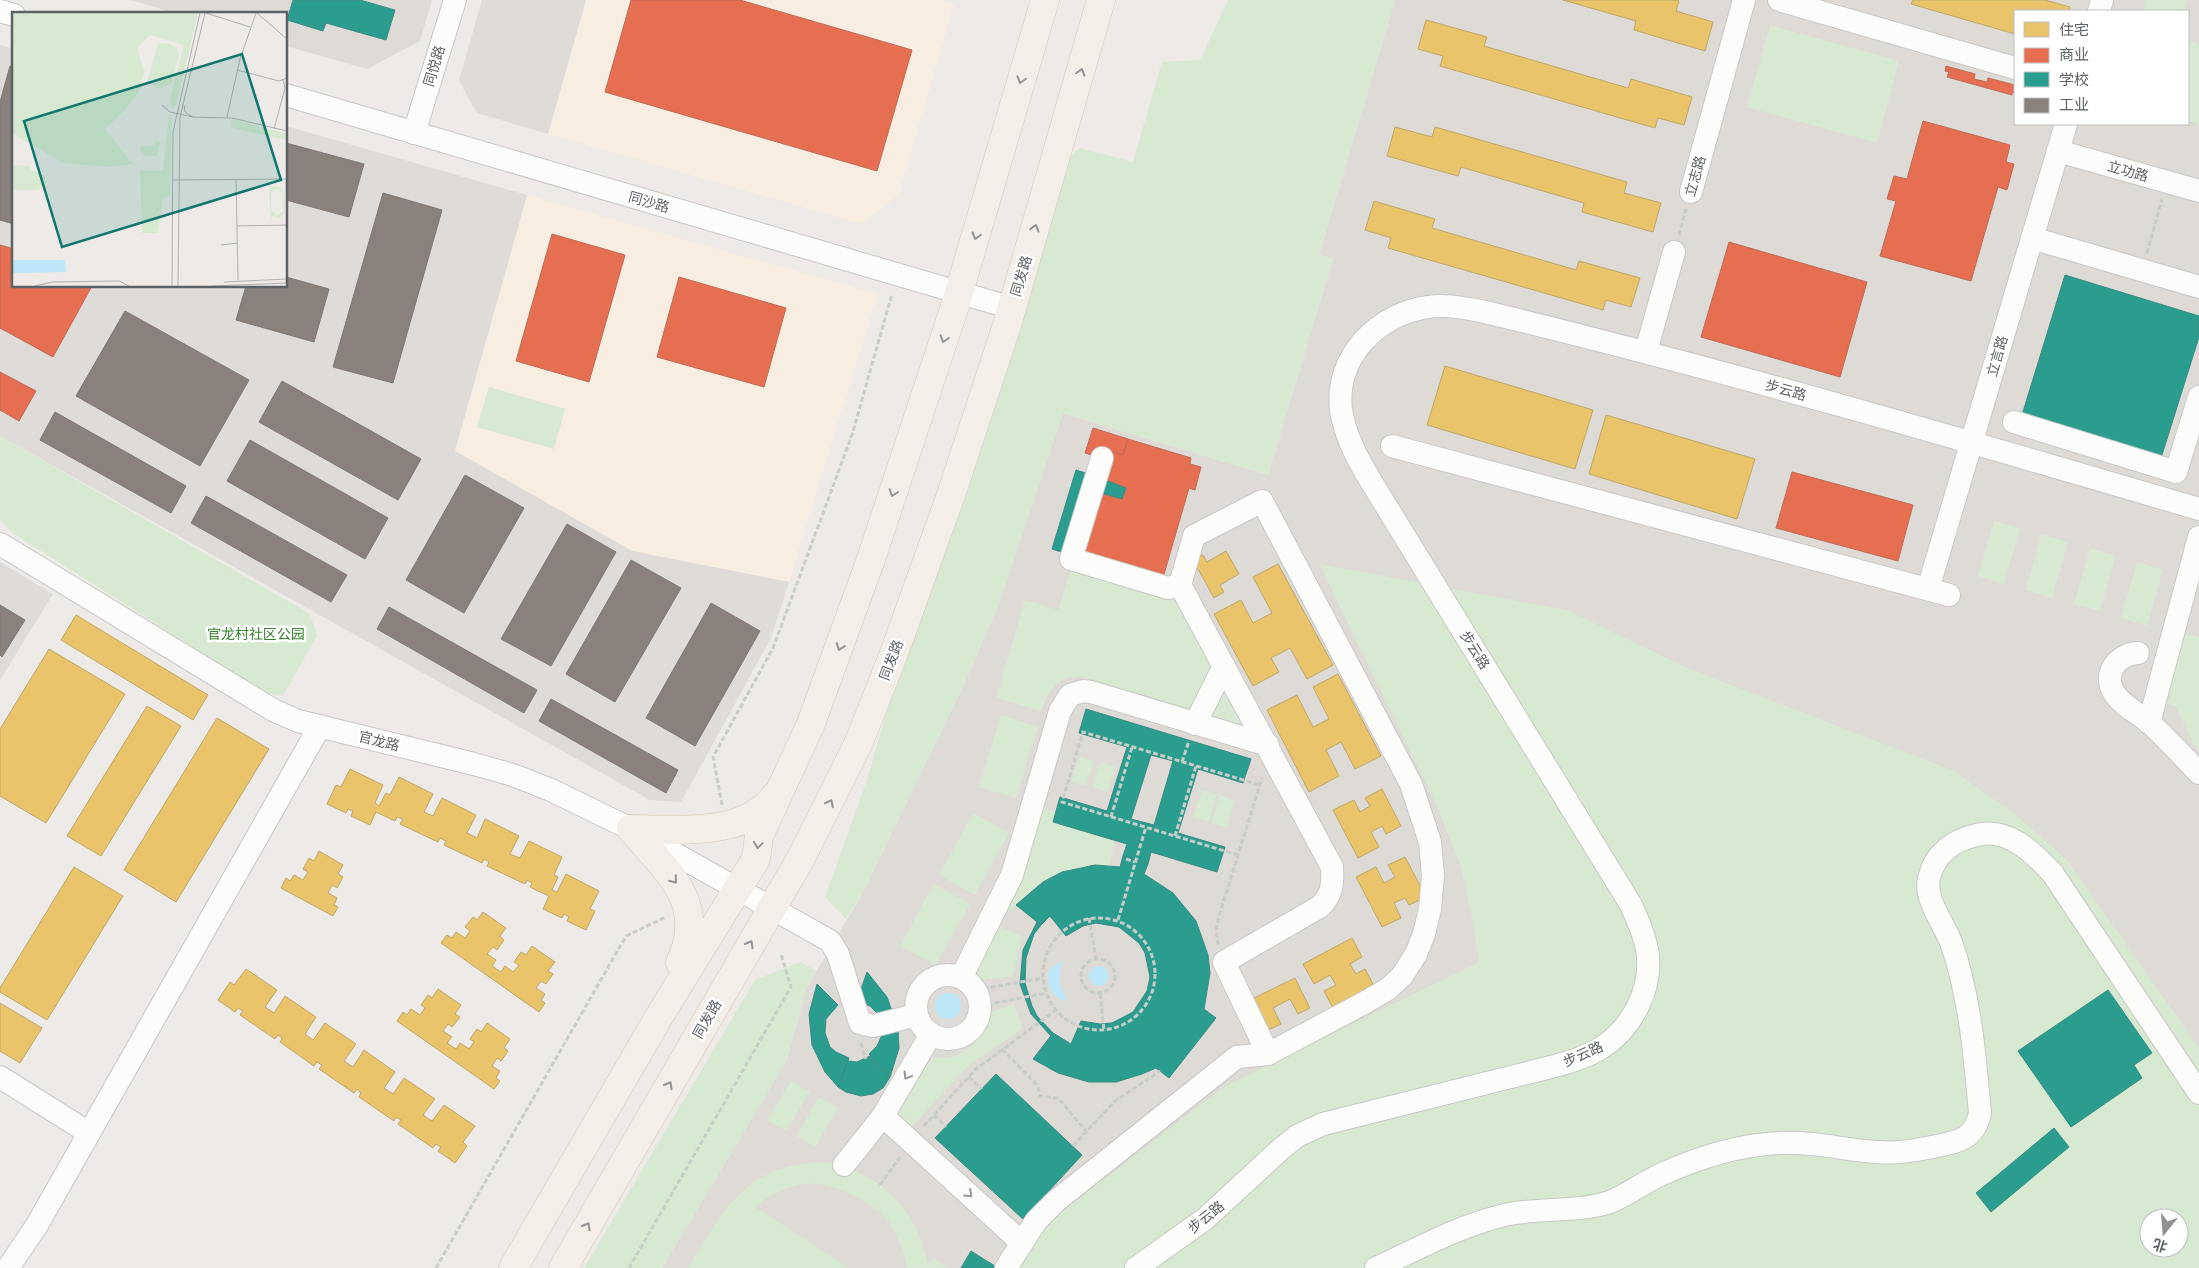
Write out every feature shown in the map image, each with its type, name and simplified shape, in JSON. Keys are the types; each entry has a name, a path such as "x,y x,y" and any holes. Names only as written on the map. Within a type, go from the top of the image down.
{"main road":[{"path":"513,1268 660,1015 756,859 759,836 810,726 849,624 959,293 1045,0"},
{"name":"同发路","path":"563,1268 800,860 842,779 877,698 952,492 1012,308 1101,0"},
{"path":"631,829 697,830 721,826 740,820 763,809 781,789"},
{"path":"631,829 679,884 689,910 690,936 660,1015"}],"street":[{"name":"同悦路","path":"414,133 455,0"},
{"name":"立志路","path":"1691,192 1744,0"},
{"path":"1778,0 2014,68"},
{"name":"同沙路","path":"288,96 1012,308"},
{"name":"立言路","path":"1392,446 1938,592 1972,442 2066,125"},
{"name":"立功路","path":"2058,152 2199,191"},
{"path":"2032,238 2199,286"},
{"path":"1646,351 1674,252"},
{"name":"步云路","path":"1136,1268 1205,1219 1281,1148 1297,1136 1323,1124 1573,1061 1600,1049 1619,1034 1633,1016 1642,997 1648,977 1648,956 1641,928 1631,905 1372,483 1346,433 1341,408 1342,388 1348,366 1357,348 1369,333 1387,320 1428,307 1454,306 1481,311 1646,351 1972,442 2199,510"},
{"path":"2014,422 2176,472 2199,397"},
{"path":"1102,458 1071,559 1168,588 1180,585"},
{"path":"1006,1268 1036,1221 1051,1205 1237,1057 1268,1054 1388,989 1402,976 1416,954 1424,934 1430,909 1433,876 1430,842 1411,784 1262,501 1194,536 1180,585 1332,867 1333,883 1330,896 1321,906 1224,962 1268,1054"},
{"path":"2149,723 2199,537"},
{"name":"官龙路","path":"0,544 273,710 298,721 513,775 551,790 631,829 834,944 860,1023 867,1026 916,1015"},
{"path":"2138,653 2131,653 2119,659 2111,671 2111,685 2118,697 2149,723 2199,773"},
{"path":"1195,724 1224,666"},
{"path":"972,991 951,974 931,979 918,995 916,1015 925,1029 931,1034 950,1039 968,1032 979,1016 972,991 1012,875 1060,711 1066,699 1076,692 1091,692 1269,748"},
{"path":"8,1268 37,1225 90,1133 320,726"},
{"path":"1376,1268 1460,1228 1529,1211 1594,1206 1612,1201 1660,1175 1686,1164 1743,1148 1795,1142 1876,1152 1904,1153 1959,1142 1968,1138 1979,1122 1980,1113 1965,995 1952,945 1928,889 1933,866 1948,846 1961,839 1986,833 2003,836 2020,844 2036,855 2053,874 2199,1093"},
{"path":"844,1165 883,1116 931,1034"},
{"path":"0,1077 90,1133"},
{"path":"883,1116 1022,1243"}],"path":[{"path":"2142,270 2167,182"},
{"name":"立志路","path":"1674,252 1691,192"},
{"path":"722,806 713,757 773,648 852,435 892,294"},
{"path":"1238,855 1062,802 1083,732 1260,785"},
{"path":"1111,817 1132,747"},
{"path":"1224,962 1216,938 1216,930 1260,785 1269,748"},
{"path":"1064,766 1072,768"},
{"path":"1174,836 1196,766"},
{"path":"1118,920 1146,827"},
{"path":"1126,859 1135,862"},
{"path":"436,1268 626,936 667,917"},
{"path":"1089,918 1096,959"},
{"path":"1089,918 1118,920 1135,931 1148,947 1156,973 1154,987 1149,1000 1136,1016 1118,1027 1093,1030 1072,1023 1056,1010 1046,993 1043,978 1044,961 1050,946 1060,933 1073,923 1089,918"},
{"path":"629,1268 791,987 781,954"},
{"path":"1096,959 1109,962 1116,972 1116,978 1111,989 1100,994 1089,991 1082,982 1081,977 1084,966 1096,959"},
{"path":"972,991 1043,978"},
{"path":"972,991 1046,993"},
{"path":"1100,994 1104,1030"},
{"path":"880,1185 910,1141 969,1077 1002,1049 1056,1010"},
{"path":"1002,1049 1038,1086 1040,1096 1058,1098 1086,1131"},
{"path":"1073,1146 1115,1101 1160,1071"},
{"path":"969,1077 982,1088"},
{"path":"934,1116 946,1127"}],"shaded area":[{"path":"131,0 432,0 420,41 367,69 288,47 288,12 171,12"},
{"path":"482,0 586,0 548,134 477,113 459,81"},
{"path":"586,0 941,0 954,4 899,195 861,224 548,134"},
{"path":"1395,0 2199,0 2199,1268 662,1268 786,1062 807,987 862,894 961,691 998,606 1063,413 1268,475 1333,259 1319,255"},
{"path":"0,45 12,48 12,288 288,288 288,127 527,195 455,451 632,551 789,582 771,638 681,802 650,800 0,436"},
{"path":"527,195 878,294 789,582 632,551 455,451"},
{"path":"0,562 53,594 0,680"}],"green space":[{"path":"1228,0 1395,0 1319,255 1333,259 1268,475 1063,413 998,606 961,691 862,894 846,919 825,897 867,780 891,696 1067,159 1080,148 1133,162 1162,62 1200,60"},
{"path":"2145,0 2187,0 2184,10 2143,10"},
{"path":"1770,25 1899,61 1877,143 1747,107"},
{"path":"2189,41 2199,44 2199,124 2189,121"},
{"path":"489,387 565,409 554,449 477,427"},
{"name":"官龙村社区公园","path":"0,436 310,614 317,635 283,696 266,693 14,534 0,520"},
{"path":"1994,521 2020,528 2004,584 1978,576"},
{"path":"2041,534 2068,542 2052,598 2026,590"},
{"path":"2090,548 2116,556 2100,611 2074,604"},
{"path":"2137,562 2163,570 2147,626 2121,618"},
{"path":"1319,564 1567,610 1687,668 1954,771 2016,815 2067,860 2199,1048 2199,1268 1020,1268 1046,1224 1224,1087 1479,962 1472,917 1460,863 1435,802"},
{"path":"1072,566 1176,597 1211,659 1211,674 1195,704 1187,708 1083,677 1066,678 1060,681 1048,696 1041,711 996,698 1025,600 1058,610"},
{"path":"2174,632 2199,637 2199,751 2192,742 2176,706 2154,700"},
{"path":"1225,690 1244,722 1242,725 1213,717 1211,714"},
{"path":"1001,715 1038,727 1016,798 979,787"},
{"path":"1079,756 1094,761 1086,786 1071,782"},
{"path":"1100,762 1115,767 1108,792 1092,787"},
{"path":"1202,790 1217,794 1209,822 1193,817"},
{"path":"1220,795 1235,800 1227,828 1211,823"},
{"path":"1041,807 1056,812 1053,822 1115,841 1109,866 1080,868 1055,876 1032,891 1012,911 1006,906"},
{"path":"973,813 1009,833 975,895 939,875"},
{"path":"934,884 970,904 936,965 900,946"},
{"path":"994,924 1022,936 1013,976 982,980 974,967"},
{"path":"800,962 816,971 807,987 786,1062 662,1268 584,1268 755,980"},
{"path":"1014,1004 1023,1028 969,1065 908,1131 895,1118 932,1057 943,1058 962,1053 975,1042 980,1034 986,1014"},
{"path":"791,1081 810,1092 786,1131 767,1120"},
{"path":"819,1097 838,1108 815,1147 796,1136"},
{"path":"822,1162 862,1174 893,1196 905,1210 915,1227 923,1246 928,1266 933,1258 947,1268 907,1268 903,1250 898,1239 889,1222 882,1214 862,1200 837,1189 825,1185 803,1184 784,1189 755,1207 849,1268 688,1268 726,1209 755,1181 773,1172 795,1165"}],"water":[{"path":"1063,960 1060,981 1068,1001 1054,994 1048,980 1050,969"},
{"path":"1099,966 1106,969 1109,976 1106,983 1099,986 1092,983 1089,976 1092,969"},
{"path":"948,993 957,997 961,1006 957,1015 948,1019 939,1015 935,1006 939,997"}],"building: 住宅":[{"path":"1563,0 1676,0 1679,1 1676,11 1713,22 1705,51 1634,30 1636,21"},
{"path":"1913,0 2045,0 2070,7 2069,10 2014,10 2014,34 1911,4"},
{"path":"1426,20 1487,37 1484,46 1628,88 1631,79 1692,97 1684,125 1658,118 1655,128 1440,66 1443,56 1418,49"},
{"path":"1395,127 1432,137 1435,127 1627,182 1624,193 1661,203 1653,232 1582,212 1584,203 1461,167 1458,176 1387,156"},
{"path":"1374,201 1435,219 1432,228 1576,270 1579,261 1640,278 1631,307 1606,300 1603,310 1388,248 1391,238 1365,230"},
{"path":"1445,366 1593,410 1575,469 1427,425"},
{"path":"1606,415 1755,459 1737,519 1589,474"},
{"path":"1226,551 1239,574 1220,585 1224,592 1214,598 1193,560 1203,555 1207,562"},
{"path":"1278,564 1333,665 1307,679 1290,648 1271,658 1279,672 1253,686 1214,614 1241,600 1253,623 1272,613 1253,577"},
{"path":"76,615 208,695 193,720 61,640"},
{"path":"49,649 125,694 46,823 0,796 0,729"},
{"path":"1338,674 1381,756 1355,769 1341,742 1326,750 1339,776 1309,792 1267,710 1297,695 1313,727 1329,719 1313,687"},
{"path":"147,706 181,726 101,856 67,836"},
{"path":"217,718 269,749 176,902 124,870"},
{"path":"350,769 383,785 375,803 379,806 386,793 390,795 399,777 433,794 424,812 433,816 442,798 476,815 467,833 477,838 485,819 519,836 510,854 520,858 529,841 562,857 554,875 558,877 552,890 557,892 566,874 599,891 590,909 595,911 586,930 567,921 569,917 564,914 562,918 543,909 549,896 530,887 532,883 527,880 525,884 487,866 489,862 484,859 482,863 444,845 446,841 440,838 438,842 400,824 403,819 397,817 395,821 376,812 370,825 351,816 353,811 348,809 346,813 327,804 336,785 341,787"},
{"path":"1382,789 1401,826 1386,834 1382,826 1371,832 1379,847 1358,858 1333,810 1354,800 1360,812 1370,806 1365,798"},
{"path":"319,851 343,865 338,874 343,877 337,888 332,885 328,893 337,898 334,905 338,907 333,916 281,888 286,878 290,881 294,875 303,880 308,872 303,869 309,858 314,861"},
{"path":"1405,857 1426,897 1409,905 1405,898 1394,903 1401,918 1382,927 1356,877 1376,867 1384,883 1395,877 1388,865"},
{"path":"74,867 123,896 47,1020 0,992 0,988"},
{"path":"483,912 506,928 500,936 504,940 497,950 493,947 487,954 496,960 492,966 501,972 505,966 513,972 519,965 514,962 521,952 526,955 532,946 555,962 548,971 553,974 546,984 541,981 536,988 545,994 541,1000 545,1003 539,1012 441,943 447,935 452,938 456,932 465,938 470,931 465,927 473,917 477,920"},
{"path":"1352,938 1362,957 1350,964 1356,974 1365,969 1374,986 1333,1008 1324,991 1336,985 1330,975 1314,984 1303,964"},
{"path":"246,969 277,990 265,1007 274,1013 285,996 316,1017 305,1034 313,1040 325,1023 356,1044 344,1061 353,1067 364,1050 395,1072 384,1088 393,1094 404,1078 435,1099 423,1115 432,1121 444,1105 475,1126 463,1142 467,1146 455,1163 438,1151 441,1147 436,1144 433,1148 398,1124 401,1120 396,1117 394,1121 359,1097 361,1093 357,1089 354,1093 319,1069 322,1065 317,1062 314,1066 280,1042 282,1038 278,1035 275,1039 240,1015 243,1011 238,1008 235,1012 218,1000 230,982 234,985"},
{"path":"1295,978 1310,1008 1298,1014 1290,999 1273,1008 1281,1024 1268,1030 1252,999"},
{"path":"438,989 461,1005 455,1014 460,1017 452,1027 448,1024 443,1031 452,1037 447,1043 456,1049 460,1043 469,1049 474,1042 470,1039 477,1029 481,1032 487,1023 510,1039 504,1048 508,1051 501,1061 497,1058 492,1066 500,1071 496,1078 500,1081 494,1089 397,1021 403,1012 407,1015 411,1009 420,1015 425,1008 421,1005 428,995 432,998"},
{"path":"0,1003 42,1028 20,1063 0,1051"}],"building: 商业":[{"path":"631,0 740,0 912,50 877,171 605,92"},
{"path":"1946,66 1975,74 1974,79 1987,82 1988,78 2014,85 2014,93 2012,92 2012,95 1947,77 1949,72 1945,71"},
{"path":"1923,121 2010,145 2006,162 2014,164 2007,190 1998,187 1971,281 1880,256 1896,201 1887,199 1894,176 1907,179"},
{"path":"552,234 625,255 589,382 516,361"},
{"path":"1729,242 1867,282 1840,377 1701,337"},
{"path":"0,245 12,248 12,288 91,288 53,357 0,328"},
{"path":"679,277 786,308 764,387 657,357"},
{"path":"0,372 36,391 19,421 0,410"},
{"path":"1093,428 1128,439 1123,455 1113,452 1110,461 1085,453"},
{"path":"1128,439 1191,458 1190,464 1201,467 1195,490 1189,488 1162,581 1082,557 1113,452 1123,455"},
{"path":"1792,472 1913,505 1898,561 1776,528"}],"building: 学校":[{"path":"293,0 360,0 395,10 386,40 326,23 323,31 288,20"},
{"path":"2065,275 2199,316 2199,337 2161,458 2022,415"},
{"path":"1076,470 1092,475 1068,554 1052,549"},
{"path":"1105,480 1126,488 1122,499 1101,493"},
{"path":"1086,709 1251,759 1243,783 1198,769 1178,833 1225,847 1217,872 1151,852 1148,864 1123,856 1127,844 1053,822 1060,797 1107,811 1127,747 1079,733","holes":["1151,755 1173,761 1154,825 1131,819"]},
{"path":"1123,856 1148,864 1144,874 1173,893 1196,921 1208,955 1210,973 1204,1009 1216,1018 1169,1078 1156,1068 1116,1082 1089,1082 1058,1073 1033,1059 1053,1033 1071,1044 1081,1021 1100,1024 1112,1023 1133,1012 1147,991 1150,977 1145,953 1139,943 1119,927 1096,923 1083,926 1066,936 1050,916 1041,925 1016,905 1043,882 1062,872 1095,865 1120,867"},
{"path":"1037,922 1041,925 1034,934 1026,958 1025,983 1032,1006 1037,1016 1053,1033 1051,1036 1031,1014 1020,984 1023,950"},
{"path":"867,972 887,997 898,1028 899,1048 890,1077 869,1054 877,1046 882,1035 878,1014 870,1006 857,1001"},
{"path":"817,984 838,1005 826,1019 825,1033 830,1047 849,1058 838,1087 825,1072 812,1045 809,1014"},
{"path":"2108,990 2152,1053 2134,1065 2142,1078 2071,1127 2018,1051"},
{"path":"870,1056 890,1077 883,1088 873,1094 861,1096 846,1092 838,1087 848,1061 857,1062"},
{"path":"996,1074 1082,1155 1023,1219 935,1138"},
{"path":"2054,1128 2069,1147 1991,1212 1976,1193"},
{"path":"971,1251 998,1268 961,1268"}],"building: 工业":[{"path":"10,66 12,66 12,223 0,220 0,102"},
{"path":"288,144 364,164 349,217 288,201"},
{"path":"383,193 442,210 393,383 333,367"},
{"path":"288,278 329,289 314,342 236,320 245,288 288,288"},
{"path":"125,311 249,380 200,466 76,396"},
{"path":"282,381 421,459 398,500 259,422"},
{"path":"55,412 186,486 171,513 40,440"},
{"path":"250,440 388,518 365,559 227,481"},
{"path":"465,475 524,508 464,613 406,580"},
{"path":"206,496 347,575 331,602 191,523"},
{"path":"567,524 616,552 551,666 501,639"},
{"path":"631,560 681,588 615,702 566,674"},
{"path":"711,603 760,631 695,746 646,718"},
{"path":"0,605 25,620 2,657 0,655"},
{"path":"389,607 537,690 524,713 377,629"},
{"path":"551,699 678,770 666,793 539,721"}]}
